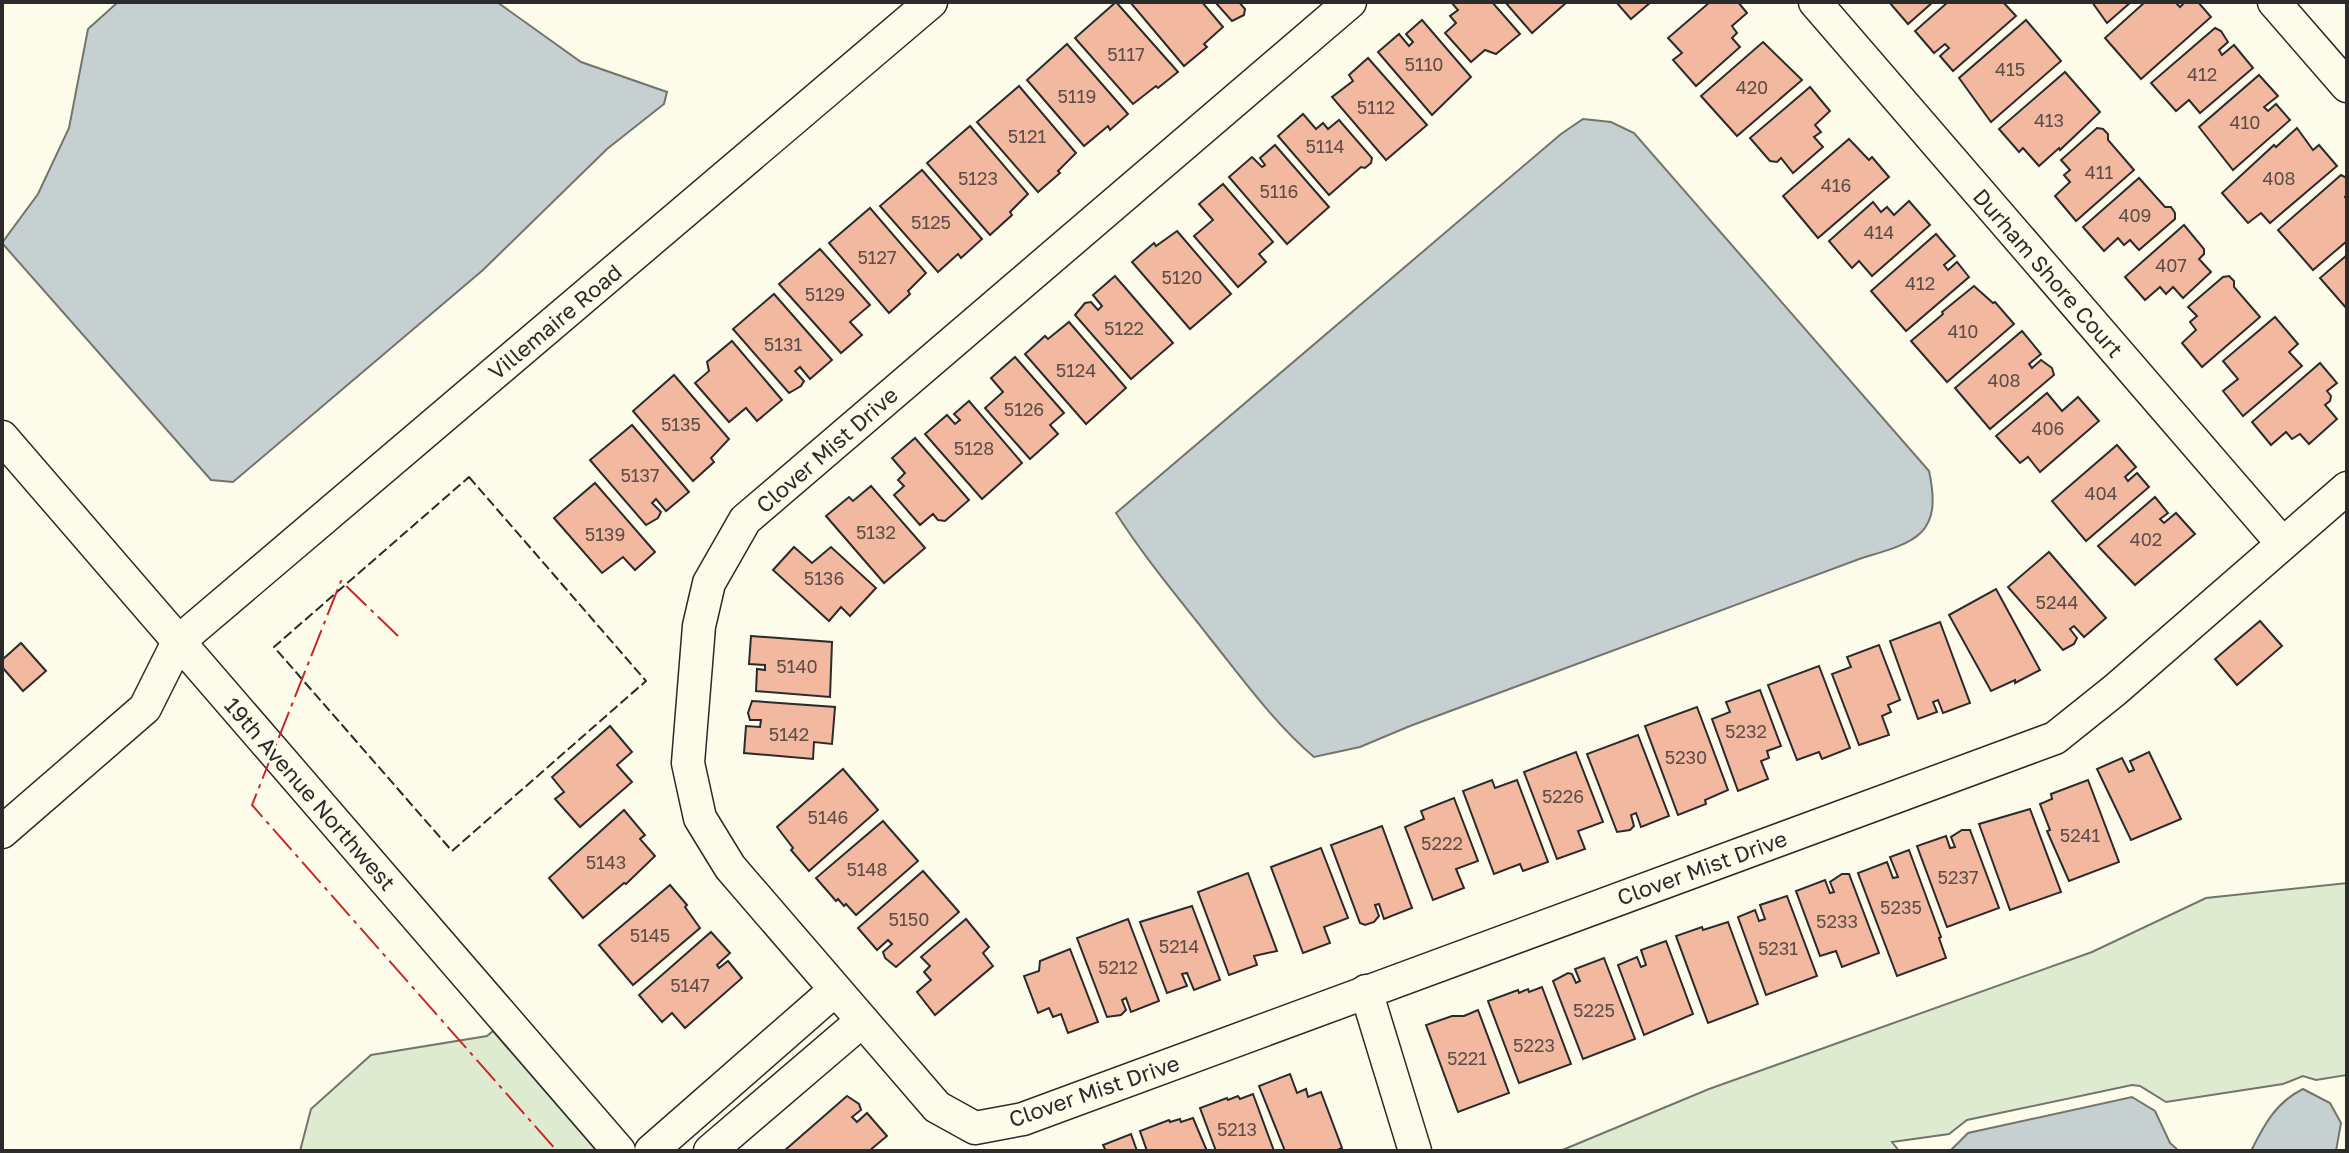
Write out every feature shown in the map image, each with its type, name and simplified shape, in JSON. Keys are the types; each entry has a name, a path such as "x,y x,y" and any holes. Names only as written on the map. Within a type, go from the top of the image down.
{"street":[{"name":"Villemaire Road","path":"178,642 931,2"},
{"name":"Clover Mist Drive","path":"1350,2 745,520 709,583 699,626 688,763 700,818 730,867 937,1107 975,1128 1023,1119 2055,738 2115,690 2347,488"},
{"name":"Durham Shore Court","path":"1815,2 2282,543"},
{"path":"2274,2 2347,86"},
{"name":"19th Avenue Northwest","path":"2,437 619,1151"},
{"path":"2,832 145,708 178,642"},
{"path":"651,1151 835,990"},
{"path":"1366,991 1415,1151"},
{"path":"710,1151 862,1021"},
{"path":"723,1088 749,1118"}],"green space":[{"path":"2347,883 2347,1075 2316,1080 2303,1076 2283,1084 2166,1102 2140,1086 2132,1085 1967,1120 1949,1134 1892,1142 1899,1151 1560,1151 1709,1089 2092,952 2206,898"},
{"path":"493,1031 597,1151 300,1151 311,1109 371,1055 487,1036"}],"shaded area":[{"path":"118,2 497,2 581,62 667,92 664,104 607,149 483,270 233,482 211,480 2,243 38,194 69,128 88,29"},
{"path":"1583,119 1611,122 1634,133 1929,471 1932,509 1928,522 1921,532 1897,547 1360,747 1314,757 1285,730 1246,684 1149,561 1116,513 1561,134"},
{"path":"2303,1089 2330,1103 2341,1123 2336,1151 2251,1151 2278,1107"},
{"path":"2132,1097 2155,1111 2170,1143 2179,1151 1950,1151 1968,1133"}],"building":[{"path":"1116,2 1178,72 1133,104 1075,38"},
{"path":"1130,2 1202,2 1223,27 1204,44 1207,47 1184,66"},
{"path":"1215,2 1239,2 1245,9 1244,15 1232,21"},
{"path":"1451,2 1492,2 1520,34 1496,54 1485,50 1471,62 1445,33 1456,23 1450,16 1458,10"},
{"path":"1505,2 1567,2 1532,33"},
{"path":"1616,2 1651,2 1631,19"},
{"path":"1710,2 1738,2 1747,13 1732,26 1737,33 1732,38 1740,47 1696,86 1673,60 1682,53 1668,38"},
{"path":"1889,2 1933,2 1908,24"},
{"path":"1948,2 2003,2 2016,16 1953,71 1940,56 1949,48 1945,44 1934,53 1915,31"},
{"path":"2092,2 2131,2 2107,23"},
{"path":"2145,2 2175,2 2180,7 2185,2 2198,2 2211,17 2141,79 2105,38"},
{"path":"1422,20 1471,77 1432,115 1378,52 1399,34 1409,46 1413,42 1406,34"},
{"path":"2026,20 2061,61 1991,122 1959,78"},
{"path":"2215,28 2228,42 2219,50 2222,55 2234,45 2253,68 2200,113 2189,100 2176,111 2151,83"},
{"path":"1763,42 1802,80 1737,136 1701,96"},
{"path":"1067,44 1128,114 1084,146 1027,80"},
{"path":"1368,58 1427,125 1386,160 1332,97 1353,81 1349,75"},
{"path":"2065,72 2100,112 2039,166 2023,148 2019,152 1999,129"},
{"path":"2259,75 2278,96 2264,107 2268,111 2276,104 2290,120 2233,170 2199,127"},
{"path":"1019,86 1076,153 1058,171 1060,173 1038,192 977,122"},
{"path":"1810,87 1830,111 1815,125 1821,132 1814,137 1823,147 1793,173 1781,158 1777,162 1770,161 1750,138"},
{"path":"1303,114 1316,129 1323,123 1328,129 1339,120 1372,158 1371,163 1365,168 1361,167 1329,195 1278,136"},
{"path":"970,126 1028,194 1010,212 1012,215 990,235 927,163"},
{"path":"2097,128 2108,134 2108,140 2134,170 2076,221 2055,196 2070,182 2064,175 2070,170 2061,160"},
{"path":"2297,128 2313,150 2319,145 2337,166 2270,223 2261,213 2248,223 2222,193"},
{"path":"1849,139 1869,160 1872,157 1889,177 1818,238 1783,196"},
{"path":"1275,145 1329,207 1287,244 1229,177 1252,157 1262,167 1265,165 1260,158"},
{"path":"922,170 982,239 961,258 958,254 938,272 880,206"},
{"path":"2341,175 2347,178 2347,241 2313,270 2278,230"},
{"path":"2139,178 2165,207 2171,207 2175,219 2139,250 2130,240 2124,245 2118,238 2104,251 2083,227"},
{"path":"1223,184 1273,242 1259,254 1266,262 1238,287 1194,236 1213,220 1199,204"},
{"path":"1909,201 1930,225 1872,276 1859,261 1852,268 1829,241 1873,202 1881,212 1887,207 1894,215"},
{"path":"870,208 926,273 908,291 910,294 889,313 829,243"},
{"path":"2184,225 2204,249 2199,259 2211,272 2183,298 2173,287 2166,294 2160,287 2145,300 2125,277"},
{"path":"1177,231 1231,294 1190,329 1132,262 1154,243 1156,246"},
{"path":"1936,234 1955,256 1944,265 1948,270 1957,262 1969,277 1906,331 1871,291"},
{"path":"820,249 870,305 850,322 862,335 841,353 779,284"},
{"path":"2347,255 2347,309 2320,278"},
{"path":"1115,276 1173,343 1131,379 1075,315 1085,303 1091,302 1098,310 1102,306 1093,295"},
{"path":"2229,276 2234,281 2234,287 2260,317 2202,367 2182,343 2196,330 2190,322 2197,316 2188,307 2223,277"},
{"path":"1974,286 1995,302 2014,324 1947,382 1911,341"},
{"path":"774,294 832,360 810,379 800,367 795,371 804,381 789,393 733,329"},
{"path":"2275,317 2298,344 2289,352 2302,366 2243,416 2223,391 2238,379 2223,361"},
{"path":"1069,322 1126,388 1086,424 1025,354 1045,336 1048,339"},
{"path":"2022,331 2041,354 2029,364 2032,368 2041,360 2052,368 2054,375 1990,429 1955,388"},
{"path":"732,341 782,400 757,421 746,408 729,422 695,383 709,371 707,362"},
{"path":"1015,357 1064,413 1050,425 1058,434 1030,459 985,408 1003,392 991,378"},
{"path":"2320,363 2337,383 2327,391 2331,396 2325,405 2337,419 2309,444 2300,434 2292,439 2286,432 2271,445 2252,422"},
{"path":"674,375 729,439 711,458 714,462 693,481 633,411"},
{"path":"2047,393 2062,411 2078,397 2099,421 2040,472 2028,457 2020,463 1996,436"},
{"path":"969,401 1022,463 982,499 925,434 947,415 955,424 960,420 954,414"},
{"path":"632,425 689,492 666,511 656,499 652,503 661,512 658,518 646,525 590,460"},
{"path":"915,438 969,500 945,521 938,520 933,514 920,525 894,495 904,486 898,480 905,473 892,458"},
{"path":"2117,445 2136,467 2125,477 2128,481 2137,473 2149,487 2086,541 2052,501"},
{"path":"595,483 655,552 635,570 623,557 602,573 554,518"},
{"path":"871,486 925,548 884,583 826,516 849,497 853,501"},
{"path":"2155,497 2168,513 2160,519 2164,523 2176,513 2195,534 2135,585 2098,546"},
{"path":"794,547 812,563 831,547 876,588 850,616 841,607 829,621 773,570"},
{"path":"2049,552 2106,618 2084,637 2074,626 2070,629 2077,638 2074,644 2063,650 2008,587"},
{"path":"1996,589 2040,670 1991,691 1949,615"},
{"path":"2260,621 2282,646 2237,685 2215,659"},
{"path":"1940,622 1970,703 1943,713 1938,700 1933,702 1937,712 1918,719 1890,641"},
{"path":"751,636 832,642 830,697 756,691 757,669 765,670 765,665 749,664"},
{"path":"21,643 46,671 23,691 2,667 2,660"},
{"path":"1879,645 1900,700 1888,705 1891,712 1882,716 1889,735 1859,745 1832,674 1851,667 1847,657"},
{"path":"1819,666 1850,748 1822,759 1819,752 1797,760 1768,685"},
{"path":"1760,690 1781,746 1767,751 1769,758 1761,761 1768,779 1738,791 1712,719 1730,712 1726,702"},
{"path":"752,701 835,707 832,744 814,742 813,759 744,753 746,726 760,727 761,720 750,720 748,713"},
{"path":"1697,707 1728,790 1705,800 1706,804 1678,815 1645,726"},
{"path":"610,726 632,752 617,765 632,782 580,827 555,799 564,792 552,777"},
{"path":"1638,735 1669,816 1641,827 1636,813 1631,815 1634,826 1630,830 1617,832 1587,754"},
{"path":"1576,752 1603,822 1578,831 1585,849 1557,859 1524,772"},
{"path":"2149,752 2181,819 2131,840 2097,769 2122,758 2129,772 2134,770 2130,761"},
{"path":"843,769 878,810 809,871 777,827"},
{"path":"1492,780 1495,788 1517,780 1548,862 1523,871 1520,864 1494,874 1463,791"},
{"path":"2088,780 2119,862 2069,881 2047,831 2050,830 2040,804 2052,799 2051,794"},
{"path":"1454,798 1478,861 1456,869 1464,888 1433,900 1405,827 1424,819 1421,811"},
{"path":"2030,809 2061,892 2010,910 1979,824"},
{"path":"624,810 645,835 640,839 655,856 583,918 549,878"},
{"path":"883,821 918,861 856,915 846,904 844,906 838,899 836,901 816,878"},
{"path":"1382,826 1412,908 1384,919 1379,904 1375,905 1379,916 1365,925 1360,923 1331,845"},
{"path":"1962,830 1970,830 1999,908 1947,927 1917,846 1946,836 1950,848 1955,847 1951,837"},
{"path":"1321,848 1348,918 1324,927 1330,943 1303,953 1271,867"},
{"path":"1909,850 1946,958 1897,976 1858,873 1887,862 1893,878 1898,877 1890,857"},
{"path":"923,871 959,912 896,967 885,958 883,952 892,944 888,940 877,950 858,928"},
{"path":"1248,873 1277,951 1254,956 1257,965 1229,975 1198,892"},
{"path":"1842,874 1849,874 1879,953 1842,967 1836,951 1820,956 1796,891 1825,880 1830,893 1834,892 1830,882"},
{"path":"670,885 687,905 685,907 700,928 633,985 599,945"},
{"path":"1787,896 1817,976 1766,995 1738,917 1755,910 1759,921 1765,919 1760,905"},
{"path":"1192,906 1220,980 1194,990 1187,973 1182,974 1187,986 1167,993 1140,922"},
{"path":"966,919 989,947 983,953 993,966 935,1015 917,992 931,980 924,972 930,966 921,957"},
{"path":"1128,919 1159,1001 1131,1012 1126,998 1122,1000 1126,1010 1121,1015 1107,1017 1077,938"},
{"path":"1728,922 1758,1004 1708,1023 1676,936"},
{"path":"711,932 730,953 717,965 719,968 728,961 742,978 685,1028 672,1013 662,1022 639,995"},
{"path":"1666,941 1693,1014 1644,1035 1618,965 1637,957 1641,967 1646,965 1641,950"},
{"path":"1070,949 1098,1022 1068,1033 1061,1014 1053,1017 1049,1008 1038,1013 1024,976 1039,971 1040,961"},
{"path":"1604,958 1635,1039 1583,1059 1553,981 1568,973 1572,974 1576,983 1580,981 1575,969"},
{"path":"1542,987 1571,1064 1519,1083 1488,1001 1518,990 1519,993 1528,989 1529,992"},
{"path":"1478,1010 1509,1093 1458,1112 1426,1025"},
{"path":"1290,1074 1297,1093 1306,1089 1308,1097 1321,1092 1342,1148 1335,1151 1285,1151 1259,1086"},
{"path":"1253,1094 1274,1151 1216,1151 1200,1108 1227,1098 1238,1096 1240,1099"},
{"path":"847,1096 859,1104 861,1110 852,1117 857,1122 867,1113 887,1136 869,1151 784,1151"},
{"path":"1193,1118 1207,1151 1147,1151 1140,1131 1169,1120 1180,1119 1181,1122"},
{"path":"1131,1134 1137,1151 1106,1151 1103,1145"}],"fence":[{"path":"469,477 646,681 452,851 274,647 469,477"}],"power":[{"path":"398,636 341,581 252,805 557,1151"}]}
